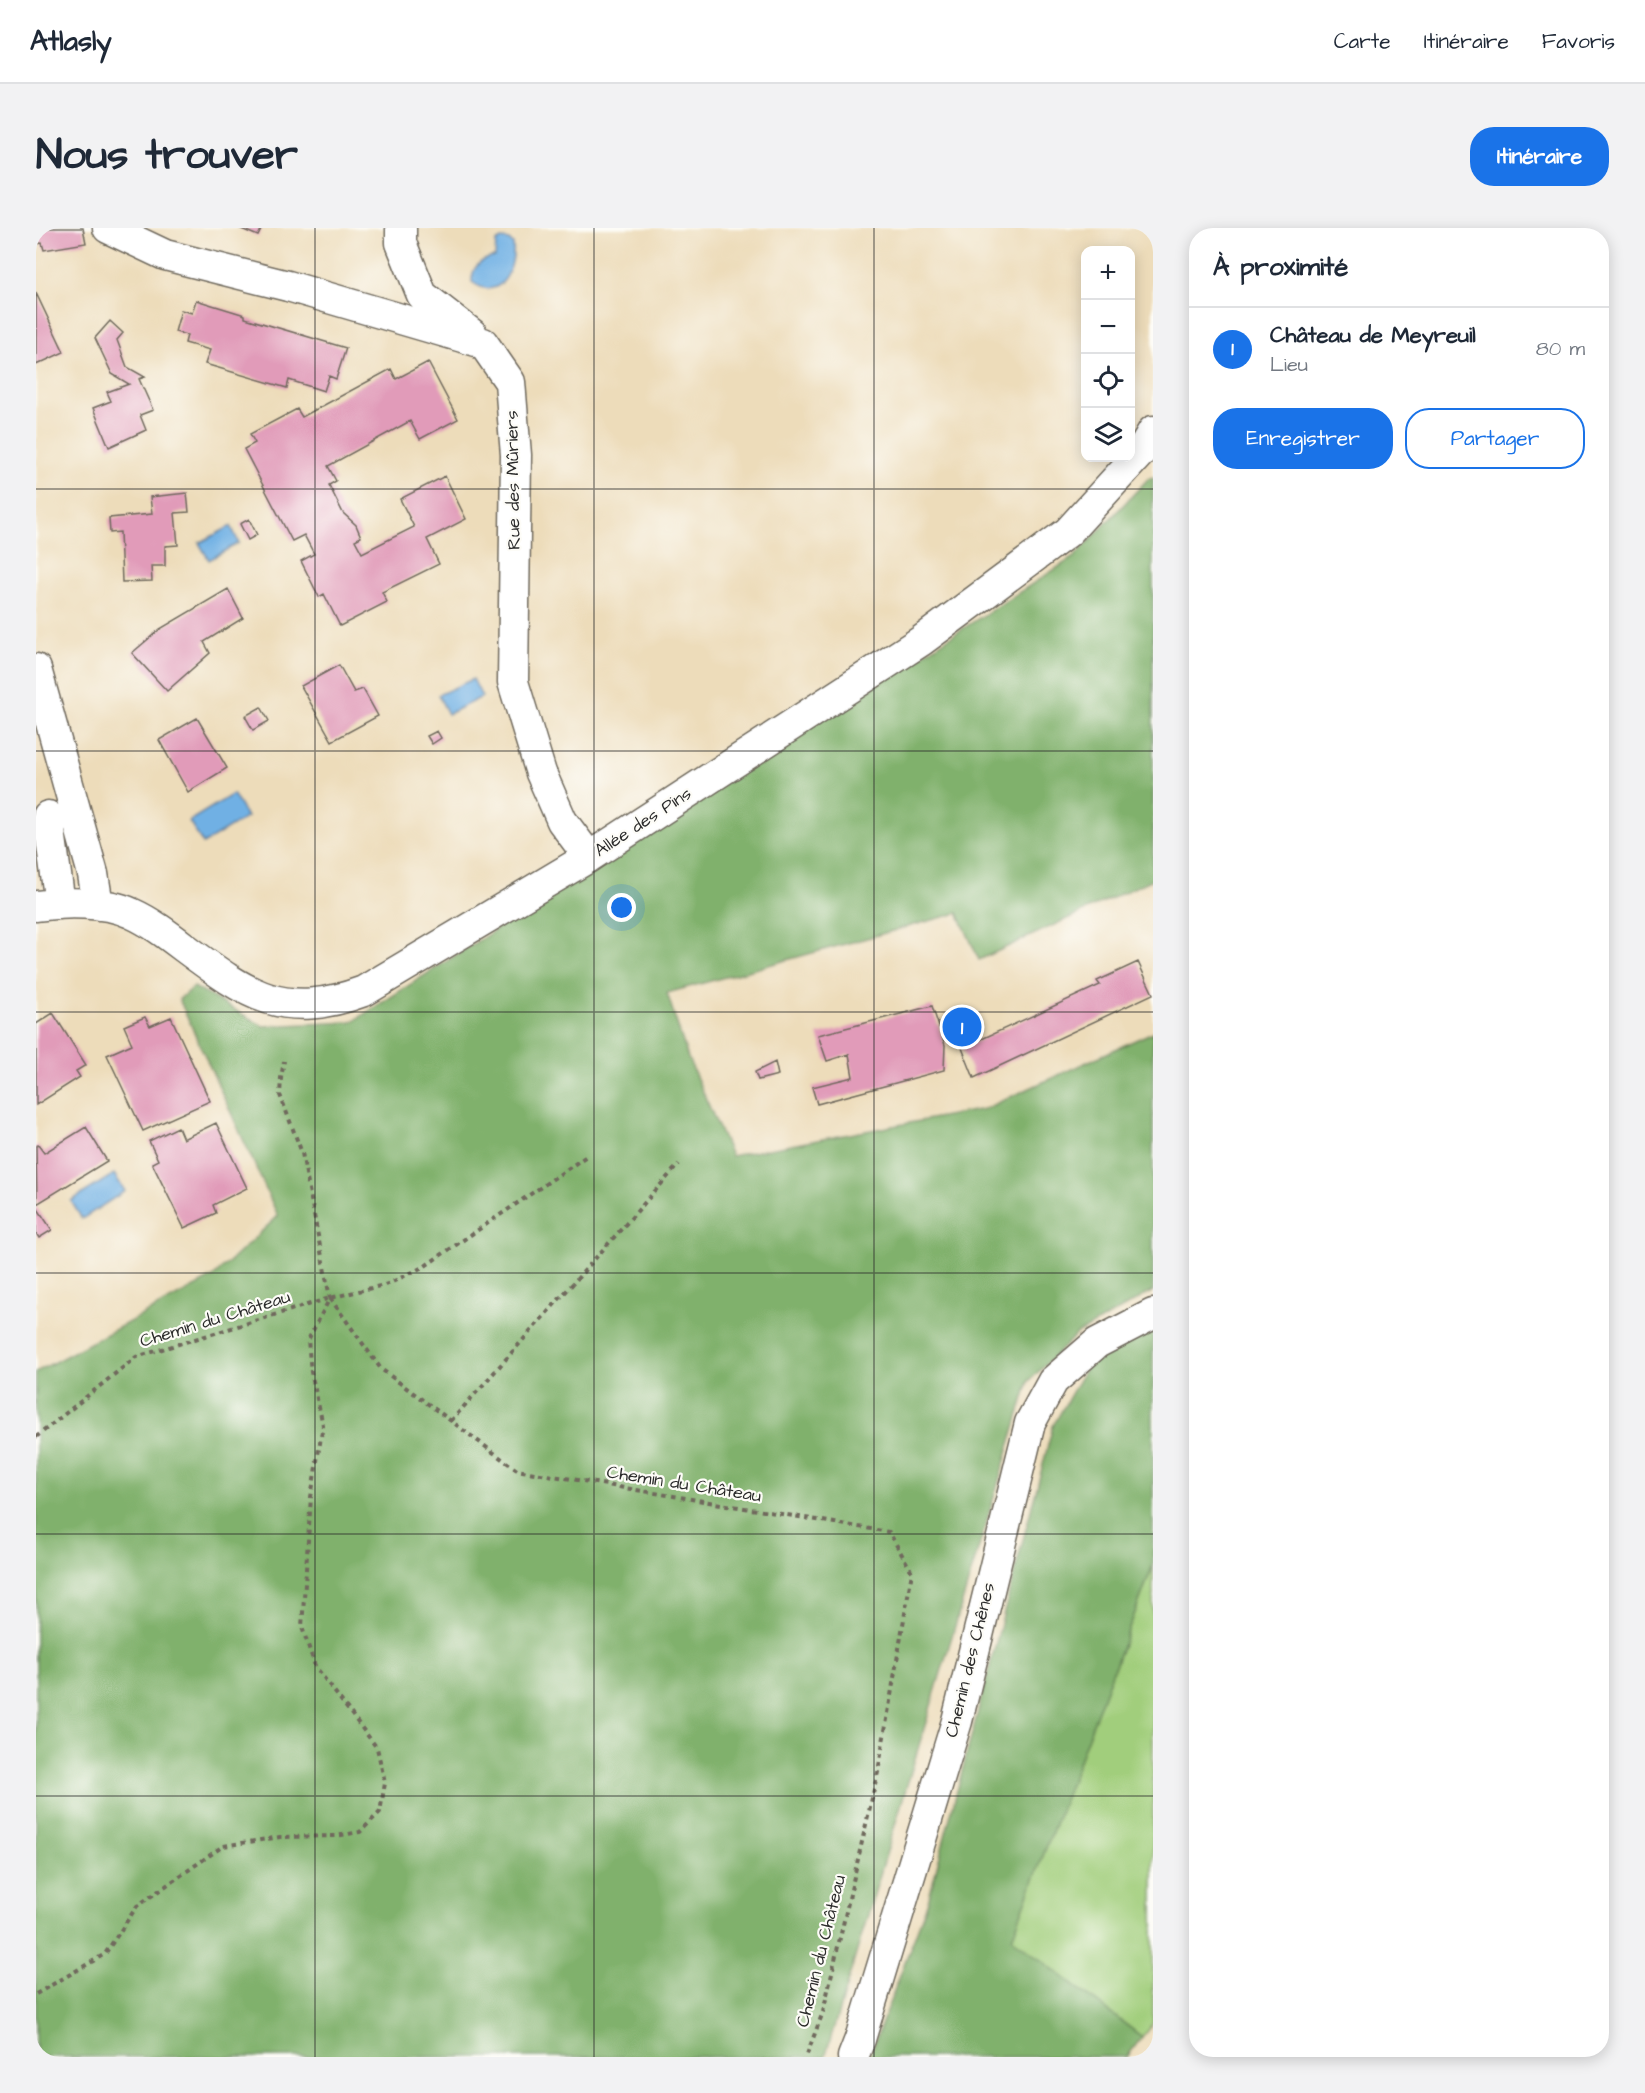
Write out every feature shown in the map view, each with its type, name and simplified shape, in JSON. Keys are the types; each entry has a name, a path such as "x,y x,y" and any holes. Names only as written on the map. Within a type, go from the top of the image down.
{"street":[{"path":"108,228 165,255 288,286 483,343"},
{"name":"Rue des Mûriers","path":"401,228 401,243 422,295 483,343 510,382 516,455 513,682 541,773 562,821 589,857"},
{"name":"Allée des Pins","path":"48,905 98,905 129,912 159,928 226,979 251,993 271,1000 305,1004 336,1001 364,991 589,857 921,641 1068,532 1149,443"},
{"path":"36,669 93,874 98,905"},
{"path":"48,905 42,820 61,802 71,798"},
{"name":"Chemin des Chênes","path":"853,2057 957,1721 1029,1424 1053,1381 1097,1343 1153,1314"}],"path":[{"path":"36,1994 105,1954 137,1905 223,1846 280,1837 336,1836 360,1832 380,1812 385,1783 377,1748 315,1666 302,1627 311,1497 323,1425 311,1372 308,1340 330,1298 302,1153 280,1095 284,1061"},
{"path":"330,1298 388,1284 425,1266 588,1155"},
{"path":"451,1421 679,1164"},
{"name":"Chemin du Château","path":"36,1437 136,1357 330,1298 381,1369 517,1470 889,1532 912,1572 878,1772 822,2012 806,2057"}],"green space":[{"path":"1153,477 1153,879 979,960 958,913 667,993 688,1058 731,1156 984,1109 1153,1032 1153,1291 1077,1334 1029,1381 825,2057 36,2057 36,1372 213,1277 278,1216 179,999 194,987 263,1026 352,1022 1074,557 1148,479"},
{"path":"1153,1326 1153,1565 1012,1938 1142,2037 1127,2057 869,2057 928,1901 1053,1426 1088,1364"},
{"path":"1153,1565 1153,2023 1142,2037 1011,1938"}],"water":[{"path":"501,239 509,240 513,244 509,273 498,286 491,288 472,282 475,268 481,262 495,257 496,242"},
{"path":"231,526 239,543 209,560 199,543"},
{"path":"473,679 482,697 448,714 438,695"},
{"path":"233,794 247,817 203,844 189,821"},
{"path":"114,1174 125,1191 82,1219 71,1201"}],"building":[{"path":"36,228 83,228 86,243 44,250 42,243 36,244"},
{"path":"239,228 262,228 258,236"},
{"path":"36,293 64,352 36,365"},
{"path":"196,300 245,315 245,318 346,348 336,379 329,376 324,391 289,380 287,388 205,364 210,350 185,343 187,335 175,332 181,310 192,313"},
{"path":"110,321 123,333 117,340 127,367 145,377 139,379 153,410 140,415 146,430 109,447 93,408 111,401 107,392 129,384 112,374 95,338"},
{"path":"428,362 458,419 420,439 410,421 328,466 336,481 329,485 343,513 356,525 361,537 355,540 362,553 414,527 400,499 445,476 466,519 427,539 439,564 382,592 387,602 340,626 324,594 319,597 301,561 314,554 304,535 292,541 244,449 255,443 250,434 297,409 302,417 391,369 396,379"},
{"path":"187,493 189,512 175,513 178,545 165,546 165,566 151,566 152,581 122,582 120,532 110,533 109,518 152,514 150,497"},
{"path":"249,519 257,535 248,540 240,524"},
{"path":"228,589 243,618 204,642 210,653 167,691 132,653 160,629"},
{"path":"339,665 354,692 363,689 378,716 332,741 301,686"},
{"path":"261,707 269,721 253,730 245,716"},
{"path":"197,718 227,768 188,792 159,740"},
{"path":"437,731 441,738 432,744 427,736"},
{"path":"1138,962 1153,994 974,1078 962,1048 1100,985 1097,981"},
{"path":"932,1006 945,1045 944,1070 817,1104 812,1087 853,1077 849,1054 827,1061 818,1035"},
{"path":"53,1013 86,1065 76,1071 80,1077 36,1105 36,1024"},
{"path":"145,1017 150,1026 171,1017 210,1101 143,1131 107,1055 132,1044 124,1026"},
{"path":"775,1062 778,1075 758,1080 755,1072"},
{"path":"216,1123 247,1188 213,1205 216,1213 184,1228 152,1163 158,1160 149,1141 178,1127 183,1139"},
{"path":"86,1127 107,1161 37,1204 36,1146 38,1145 44,1153"},
{"path":"36,1206 52,1230 39,1238 36,1233"}],"place":[{"name":"Château de Meyreuil","path":"962,1027"}]}
